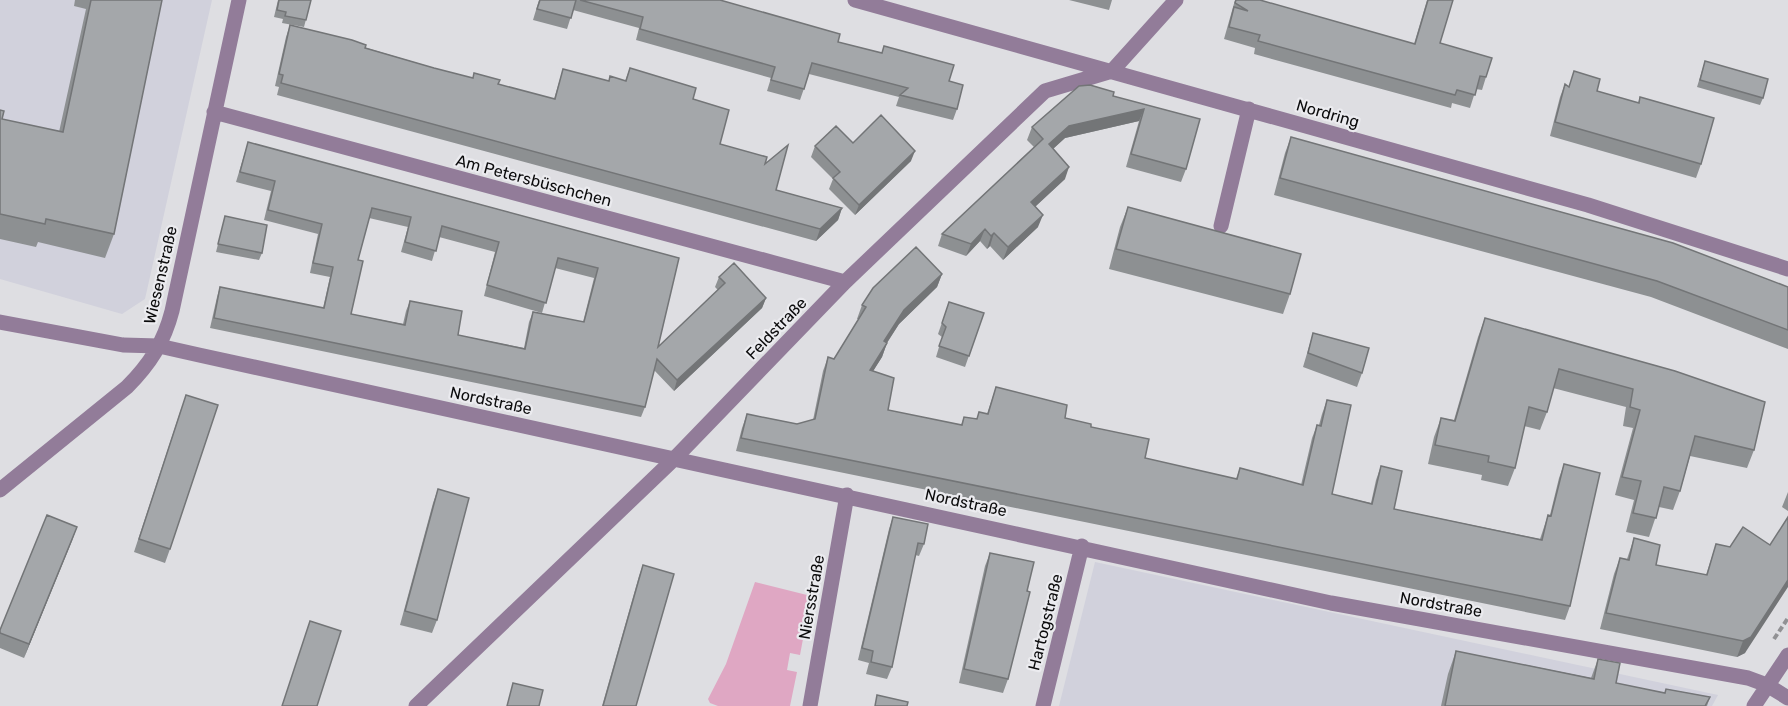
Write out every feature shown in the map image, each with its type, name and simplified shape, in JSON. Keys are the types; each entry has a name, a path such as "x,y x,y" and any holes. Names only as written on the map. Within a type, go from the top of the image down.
{"street":[{"name":"Wiesenstraße","path":"0,490 127,387 146,368 159,346 172,311 239,0"},
{"name":"Nordring","path":"855,0 1588,205 1788,269"},
{"path":"1113,71 1173,1"},
{"name":"Feldstraße","path":"416,706 675,458 845,282 1046,91 1113,71"},
{"path":"1221,226 1249,110"},
{"name":"Am Petersbüschchen","path":"214,112 845,282"},
{"name":"Nordstraße","path":"0,322 123,345 159,346 1083,546 1331,603 1748,678 1767,685 1788,698"},
{"name":"Niersstraße","path":"810,706 847,495"},
{"name":"Hartogstraße","path":"1043,706 1083,546"},
{"path":"1754,706 1788,654"}],"shaded area":[{"path":"0,0 212,0 145,299 122,314 0,279"},
{"path":"1095,562 1718,695 1712,706 1059,706"},
{"path":"755,582 811,596 800,655 790,653 787,670 797,672 790,706 718,706 710,703 708,699 726,664"}],"building":[{"path":"91,0 162,0 114,234 46,219 45,224 0,214 0,110 4,111 2,119 63,132"},
{"path":"279,0 311,0 306,20 285,16 286,12 277,10"},
{"path":"540,0 576,0 571,18 537,9"},
{"path":"580,0 720,0 840,34 838,42 882,53 884,46 954,65 949,81 963,85 957,109 900,95 908,88 812,63 804,89 771,80 775,67 640,29 643,17"},
{"path":"1236,0 1260,0 1415,44 1428,0 1453,0 1440,43 1492,58 1486,77 1480,76 1475,95 1457,90 1455,95 1258,41 1260,35 1229,27 1234,7 1248,11 1235,3"},
{"path":"290,25 352,40 366,45 365,48 434,68 473,78 474,73 500,80 498,84 555,99 563,69 609,81 610,76 626,81 630,68 696,88 693,99 729,110 720,144 767,157 765,164 788,145 776,190 842,208 820,229 281,83 283,75 279,74"},
{"path":"1705,61 1768,79 1763,98 1700,80"},
{"path":"1574,71 1600,79 1597,91 1639,103 1640,97 1714,118 1701,164 1555,122 1565,84 1569,87"},
{"path":"1090,85 1114,92 1113,96 1200,119 1186,169 1131,154 1144,109 1069,126 1049,144 1069,167 1031,202 1043,215 1008,247 994,233 991,236 985,229 971,244 942,234 1043,139 1032,127 1079,86"},
{"path":"881,115 915,151 859,205 833,178 840,172 815,146 836,126 853,143"},
{"path":"1291,137 1673,243 1788,287 1788,330 1657,281 1280,178"},
{"path":"248,142 679,258 658,347 725,283 719,277 734,263 766,298 677,380 657,359 645,407 214,318 220,287 324,308 333,267 313,263 322,224 268,210 275,181 240,172","holes":["372,208 411,217 405,242 436,251 442,226 499,242 487,285 546,303 558,258 598,268 584,322 533,312 525,349 458,335 462,311 410,301 405,325 351,314 363,261 358,260"]},
{"path":"1128,207 1301,254 1290,294 1116,249"},
{"path":"225,216 267,225 262,253 218,244"},
{"path":"916,247 942,274 904,310 884,341 887,343 870,370 894,378 888,410 962,425 964,417 977,419 979,412 988,414 996,387 1067,405 1065,418 1091,424 1091,427 1149,439 1145,458 1237,479 1240,468 1303,485 1317,425 1321,426 1327,400 1351,405 1332,494 1372,504 1381,466 1402,471 1394,509 1542,540 1548,515 1551,516 1564,464 1600,473 1570,606 741,438 747,414 797,424 815,419 828,357 834,359 866,307 862,305 873,288"},
{"path":"949,302 984,313 969,356 939,346 946,327 942,323"},
{"path":"1485,318 1675,371 1765,402 1754,450 1695,436 1680,491 1664,487 1656,518 1633,513 1641,481 1622,477 1640,410 1630,407 1633,389 1559,369 1547,412 1529,407 1515,468 1488,462 1489,456 1435,445 1441,418 1455,421"},
{"path":"1313,333 1369,348 1362,373 1308,353"},
{"path":"186,395 218,405 170,549 139,539"},
{"path":"438,489 469,498 437,620 405,611"},
{"path":"47,515 77,527 29,644 0,633 0,630"},
{"path":"893,517 928,524 924,544 918,543 892,667 871,662 873,651 862,648"},
{"path":"1788,517 1788,580 1751,637 1743,641 1606,613 1620,558 1629,560 1634,538 1660,545 1656,565 1707,575 1716,544 1730,547 1743,527 1770,545"},
{"path":"990,553 1034,562 1027,591 1030,592 1008,679 964,669"},
{"path":"643,565 674,574 636,706 603,706"},
{"path":"310,621 341,631 317,706 282,706"},
{"path":"1456,651 1594,679 1598,659 1620,663 1616,683 1665,693 1666,689 1710,697 1705,706 1445,706"},
{"path":"513,683 543,690 539,706 507,706"},
{"path":"877,695 908,702 907,706 875,706"}]}
